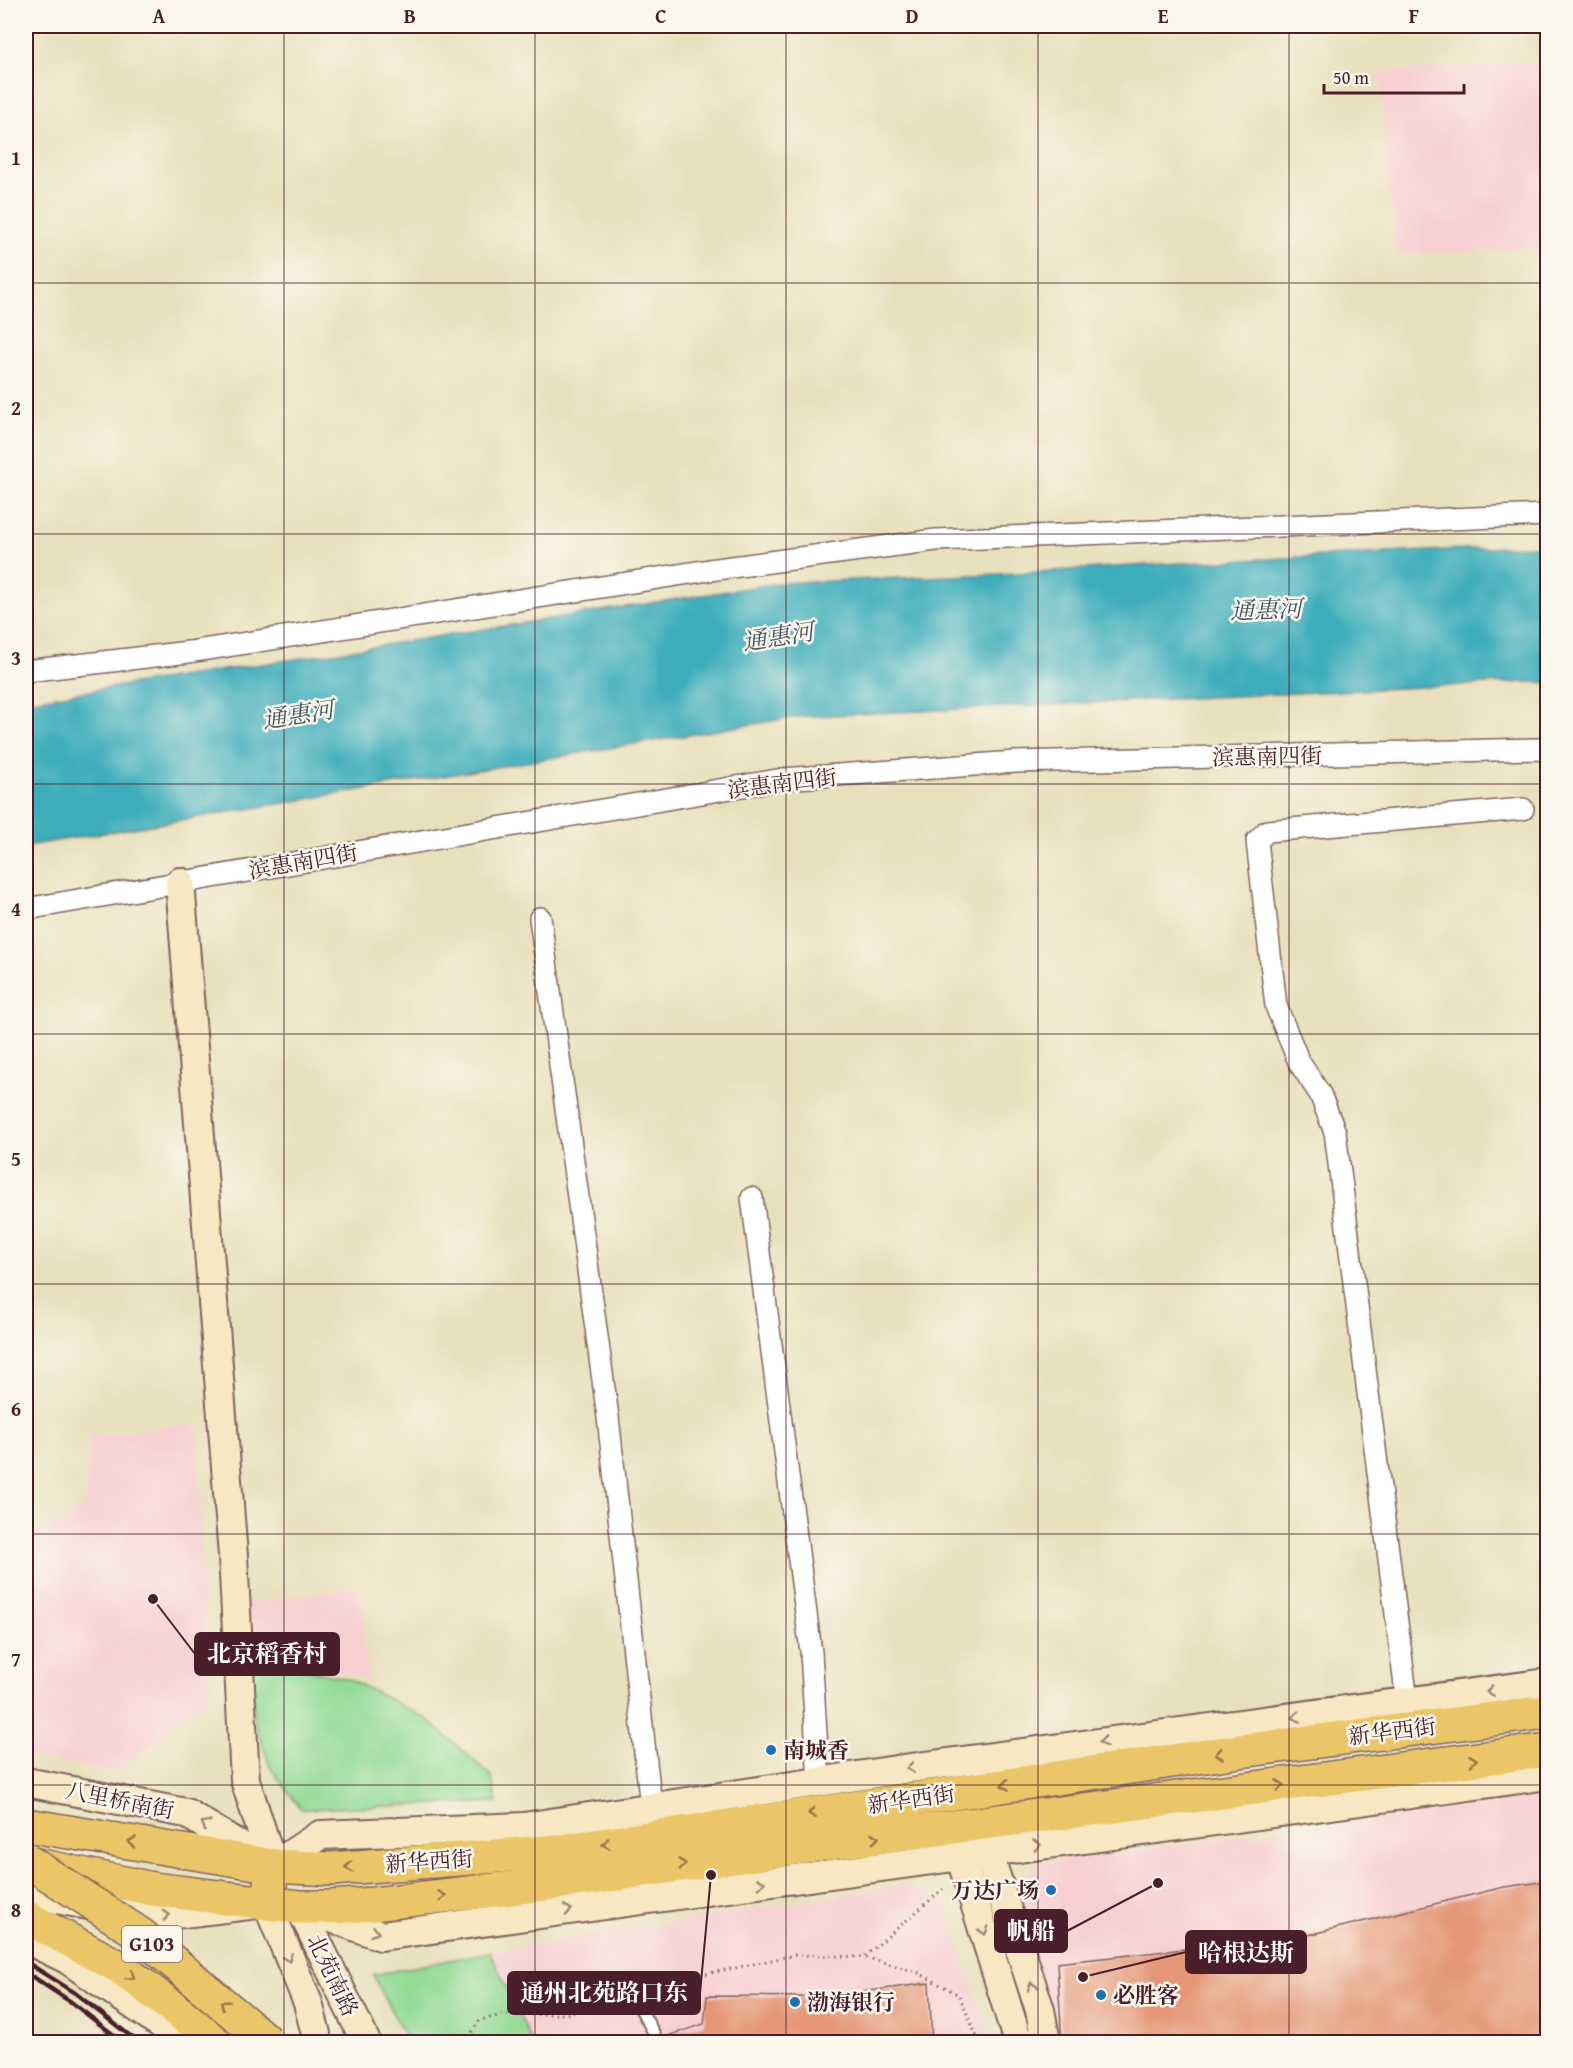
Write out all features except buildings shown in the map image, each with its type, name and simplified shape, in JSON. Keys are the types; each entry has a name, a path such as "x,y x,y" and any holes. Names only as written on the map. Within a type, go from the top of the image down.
{"main road":[{"name":"新华西街","path":"26,1825 273,1866 331,1869 560,1851 655,1822 1229,1753 1408,1715 1548,1712"},
{"name":"新华西街","path":"26,1862 153,1889 300,1907 373,1904 559,1882 829,1843 1548,1750"},
{"name":"G103","path":"26,1862 140,1934 268,2043"},
{"path":"267,1903 273,1866"},
{"path":"273,1866 300,1907"},
{"name":"G103","path":"26,1917 121,1968 218,2043"}],"street":[{"path":"26,671 189,652 709,570 936,540 1548,515"},
{"name":"滨惠南四街","path":"26,909 783,779 1015,762 1537,749 1548,751"},
{"path":"1408,1715 1335,1132 1320,1094 1299,1062 1276,1006 1257,841 1267,831 1523,809"},
{"path":"180,882 233,1556 245,1780 273,1866"},
{"path":"540,918 608,1418 655,1822 819,1782 1408,1715 1548,1683"},
{"path":"752,1198 811,1652 819,1782"},
{"path":"300,1907 381,1936 1548,1775"},
{"name":"八里桥南街","path":"26,1782 186,1813 273,1866"},
{"path":"974,1853 1018,2043"},
{"path":"974,1853 1040,2010 1046,2043"},
{"path":"26,1893 150,1917 267,1903"},
{"name":"北苑南路","path":"267,1903 308,2003 316,2043"},
{"name":"北苑南路","path":"300,1907 366,2043"},
{"path":"26,1939 67,1959 161,2024 182,2043"}],"lane":[{"path":"636,2001 655,2035"}],"path":[{"path":"864,1957 943,1889"},
{"path":"465,2043 480,2020 502,2015 565,2014 636,2001 700,1975 795,1955 864,1957 917,1972 959,1995 979,2043"}],"shaded area":[{"path":"1547,62 1547,247 1396,255 1379,72"},
{"path":"196,1423 209,1696 117,1773 26,1756 26,1541 85,1507 89,1436"},
{"path":"360,1587 368,1680 306,1661 253,1658 246,1603"},
{"path":"1547,1795 1547,2042 1057,2042 1015,1893 1037,1864"},
{"path":"905,1885 946,1902 991,2042 532,2042 490,1952"}],"green space":[{"path":"282,1664 352,1680 427,1719 491,1776 497,1802 301,1809 270,1767 254,1719 252,1665"},
{"path":"490,1952 532,2042 408,2042 373,1975"}],"water":[{"name":"通惠河","path":"1547,545 1547,683 1529,682 796,717 26,846 26,701 779,583 1021,573"}],"railway":[{"path":"26,1962 75,1993 138,2042"},
{"path":"33,1977 71,2002 123,2042"}],"place":[{"name":"北京稻香村","path":"153,1599"},
{"name":"南城香","path":"771,1750"},
{"name":"通州北苑路口东","path":"711,1875"},
{"name":"帆船","path":"1158,1883"},
{"name":"万达广场","path":"1051,1890"},
{"name":"哈根达斯","path":"1083,1977"},
{"name":"必胜客","path":"1101,1995"},
{"name":"渤海银行","path":"795,2002"}]}
